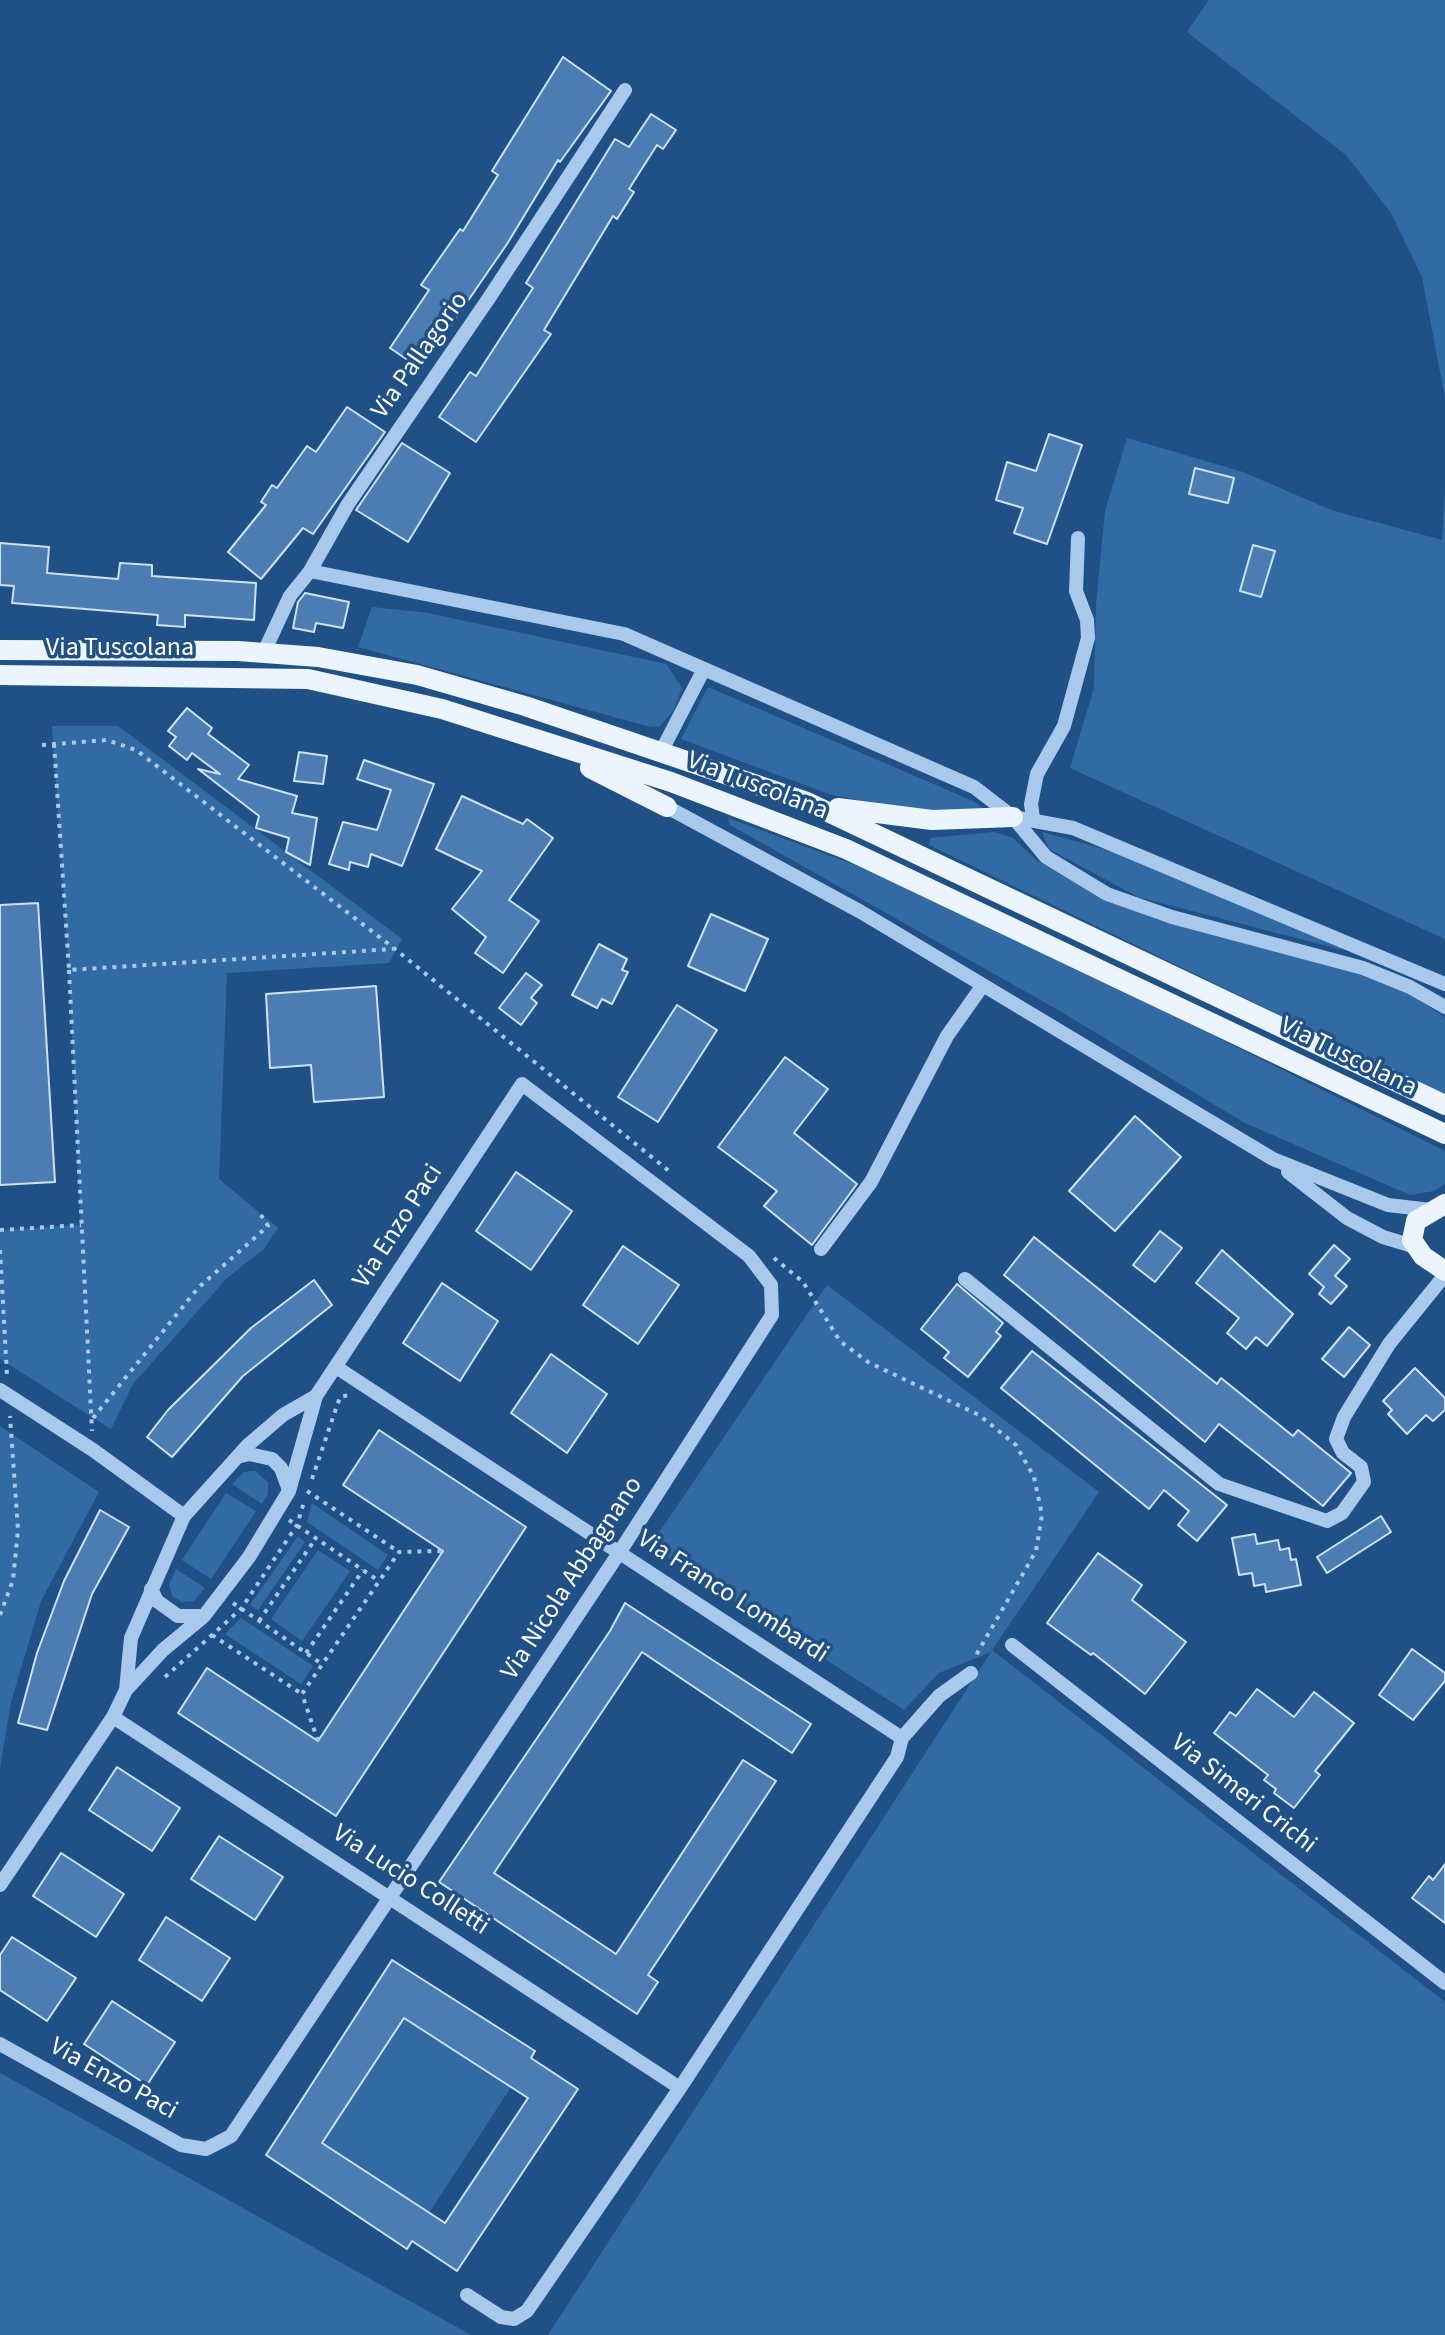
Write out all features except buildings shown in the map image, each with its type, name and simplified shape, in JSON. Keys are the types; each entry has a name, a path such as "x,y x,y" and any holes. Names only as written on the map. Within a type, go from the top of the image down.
{"main road":[{"name":"Via Tuscolana","path":"0,650 264,652 335,659 417,675 662,750 807,802 1445,1105"},
{"name":"Via Tuscolana","path":"0,675 318,680 409,700 671,782 846,849 1445,1134"},
{"path":"0,685 23,675"},
{"path":"525,737 667,807"},
{"path":"807,802 909,818 1023,818"},
{"path":"1440,1205 1416,1221 1412,1231 1416,1247 1445,1273"}],"street":[{"name":"Via Pallagorio","path":"264,652 290,596 310,571 348,504 489,298 625,90"},
{"path":"1023,818 1031,804 1037,774 1064,726 1088,638 1087,620 1076,591 1078,538"},
{"path":"310,571 624,634 953,776 1023,818 1063,824 1146,856 1445,984"},
{"path":"662,750 704,669"},
{"name":"Via Tuscolana","path":"667,807 861,912 1273,1159 1347,1218 1383,1237 1416,1247"},
{"path":"1023,818 1046,857 1107,894 1172,917 1363,968 1410,987 1445,1007"},
{"path":"821,1249 871,1182 947,1036 983,985"},
{"name":"Via Enzo Paci","path":"0,1885 113,1717 126,1690 163,1650 204,1616 277,1512 289,1491 316,1396 522,1084"},
{"name":"Via Nicola Abbagnano","path":"206,2149 231,2136 619,1553 772,1315 771,1285 749,1256 522,1084"},
{"name":"Via Tuscolana","path":"1273,1159 1388,1205 1440,1205"},
{"path":"965,1279 1219,1484 1327,1521 1342,1513 1364,1482 1361,1467 1343,1453 1336,1439 1344,1417 1389,1344 1445,1273"},
{"name":"Via Franco Lombardi","path":"336,1367 902,1738"},
{"path":"0,1390 93,1450 184,1516"},
{"name":"Via Enzo Paci","path":"126,1690 131,1638 184,1516 237,1457 283,1415 316,1396"},
{"path":"237,1457 249,1454 272,1459 281,1468 289,1491"},
{"path":"151,1589 157,1601 178,1616 204,1616"},
{"name":"Via Simeri Crichi","path":"1012,1645 1445,1983"},
{"path":"467,2295 501,2317 514,2319 527,2311 680,2088 897,1757 902,1738 939,1696 971,1673"},
{"name":"Via Lucio Colletti","path":"113,1717 680,2088"},
{"name":"Via Enzo Paci","path":"0,2044 181,2145 206,2149"}],"path":[{"path":"54,744 92,1420 128,1370 198,1288 268,1226 261,1215"},
{"path":"69,970 395,949"},
{"path":"0,1230 81,1225"},
{"path":"0,1250 6,1363"},
{"path":"159,1681 241,1609 297,1525 340,1397 360,1393"},
{"path":"0,1615 13,1580 18,1530 11,1433"},
{"path":"307,1491 399,1552 443,1551"},
{"path":"277,1512 379,1581"},
{"path":"259,1621 316,1538"},
{"path":"302,1694 399,1552"},
{"path":"306,1653 363,1570"},
{"path":"221,1595 322,1664"},
{"path":"212,1635 302,1694 318,1741"}],"shaded area":[{"path":"1209,0 1445,0 1445,398 1422,277 1391,213 1346,155 1187,32"},
{"path":"1127,438 1243,472 1331,510 1442,540 1445,488 1445,939 1070,768 1094,688 1096,605 1105,511"},
{"path":"372,607 428,613 666,664 682,688 673,711 659,727 647,726 358,647"},
{"path":"708,687 973,801 984,809 971,814 901,808 832,795 681,739"},
{"path":"52,726 118,726 402,939 389,963 227,973 219,1179 278,1228 264,1249 227,1278 133,1384 111,1429 0,1359 0,1230 81,1225 69,970"},
{"path":"728,818 868,870 991,925 1445,1151 1445,1184 1434,1191 1410,1195 1243,1122 1060,1011 730,825"},
{"path":"994,832 1013,838 1036,860 1097,896 1162,921 1351,969 1405,990 1445,1018 1445,1095 929,845 930,838"},
{"path":"1042,832 1118,853 1337,943 1343,950 1138,897 1049,849"},
{"path":"827,1285 1099,1492 992,1650 1445,2002 1445,2335 548,2335 991,1652 939,1673 904,1710 650,1546"},
{"path":"0,1426 99,1492 41,1601 11,1702 0,1768"},
{"path":"255,1471 268,1482 268,1494 262,1504 232,1484 244,1472"},
{"path":"226,1493 256,1511 211,1579 182,1560"},
{"path":"312,1503 388,1555 378,1570 307,1522"},
{"path":"298,1536 305,1542 258,1610 250,1605"},
{"path":"318,1550 350,1571 302,1641 271,1619"},
{"path":"176,1569 205,1588 194,1601 182,1602 172,1596 169,1585"},
{"path":"241,1618 313,1666 301,1684 225,1634"},
{"path":"403,2018 511,2087 429,2213 322,2143"},
{"path":"0,2073 471,2335 0,2335"}]}
